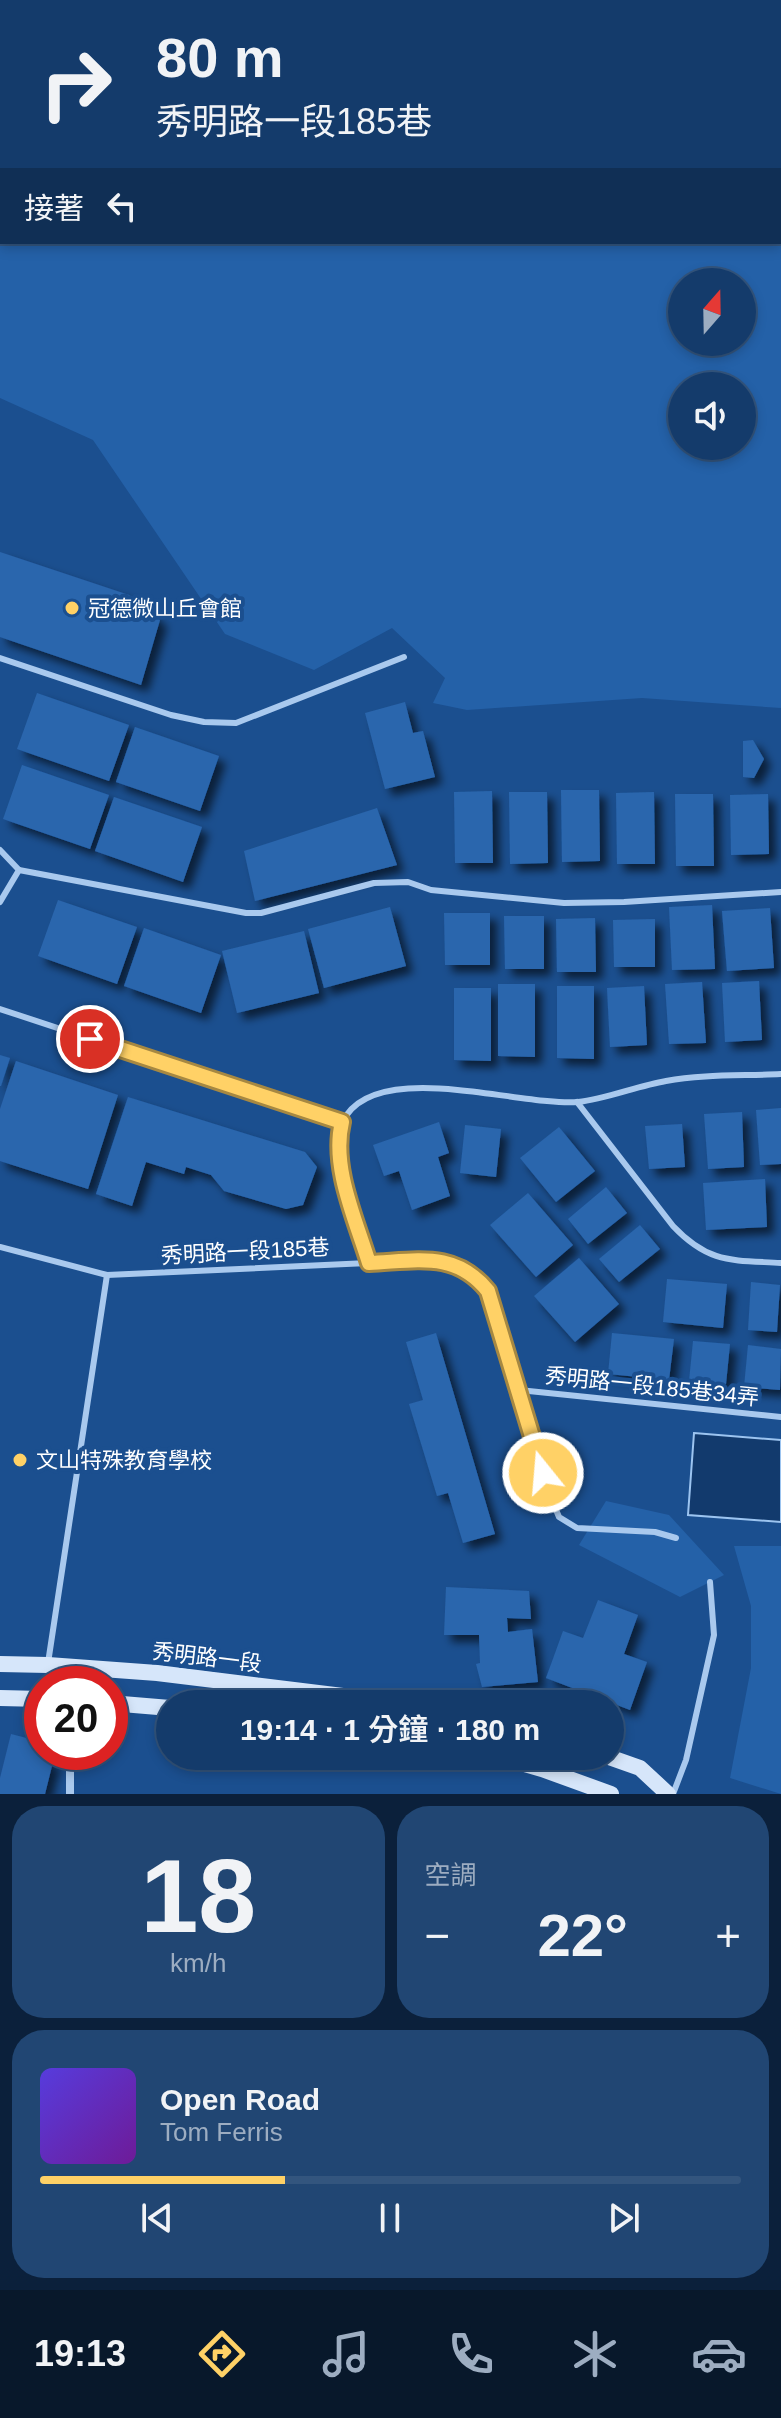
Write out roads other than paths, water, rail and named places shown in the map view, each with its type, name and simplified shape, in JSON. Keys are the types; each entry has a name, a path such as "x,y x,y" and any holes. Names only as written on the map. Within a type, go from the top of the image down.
{"main road":[{"name":"秀明路一段","path":"0,1664 157,1673 295,1690"},
{"path":"0,1698 24,1699"},
{"path":"128,1704 156,1707"},
{"path":"624,1762 640,1768 670,1794"},
{"path":"539,1770 611,1794"}],"street":[{"path":"70,1770 70,1794"}],"lane":[{"path":"0,658 171,715 204,722 236,723 404,657"},
{"path":"0,850 19,870 246,913 261,913 374,883 408,882 431,890 595,903 781,892"},
{"path":"0,902 19,870"},
{"path":"0,1009 342,1122 365,1098 384,1091 405,1089 577,1102 672,1080 781,1074"},
{"path":"577,1102 688,1243 704,1253 724,1259 781,1263"},
{"name":"秀明路一段185巷","path":"0,1247 107,1275 369,1263 338,1158 342,1122"},
{"name":"秀明路一段185巷34弄","path":"369,1263 433,1260 458,1266 476,1275 488,1291 559,1517 577,1528 655,1532 676,1538"},
{"path":"48,1665 107,1275"},
{"name":"秀明路一段185巷34弄","path":"519,1390 781,1417"},
{"path":"670,1794 686,1760 714,1635 710,1582"}],"place":[{"name":"冠德微山丘會館","path":"72,608"},
{"name":"文山特殊教育學校","path":"20,1460"}]}
